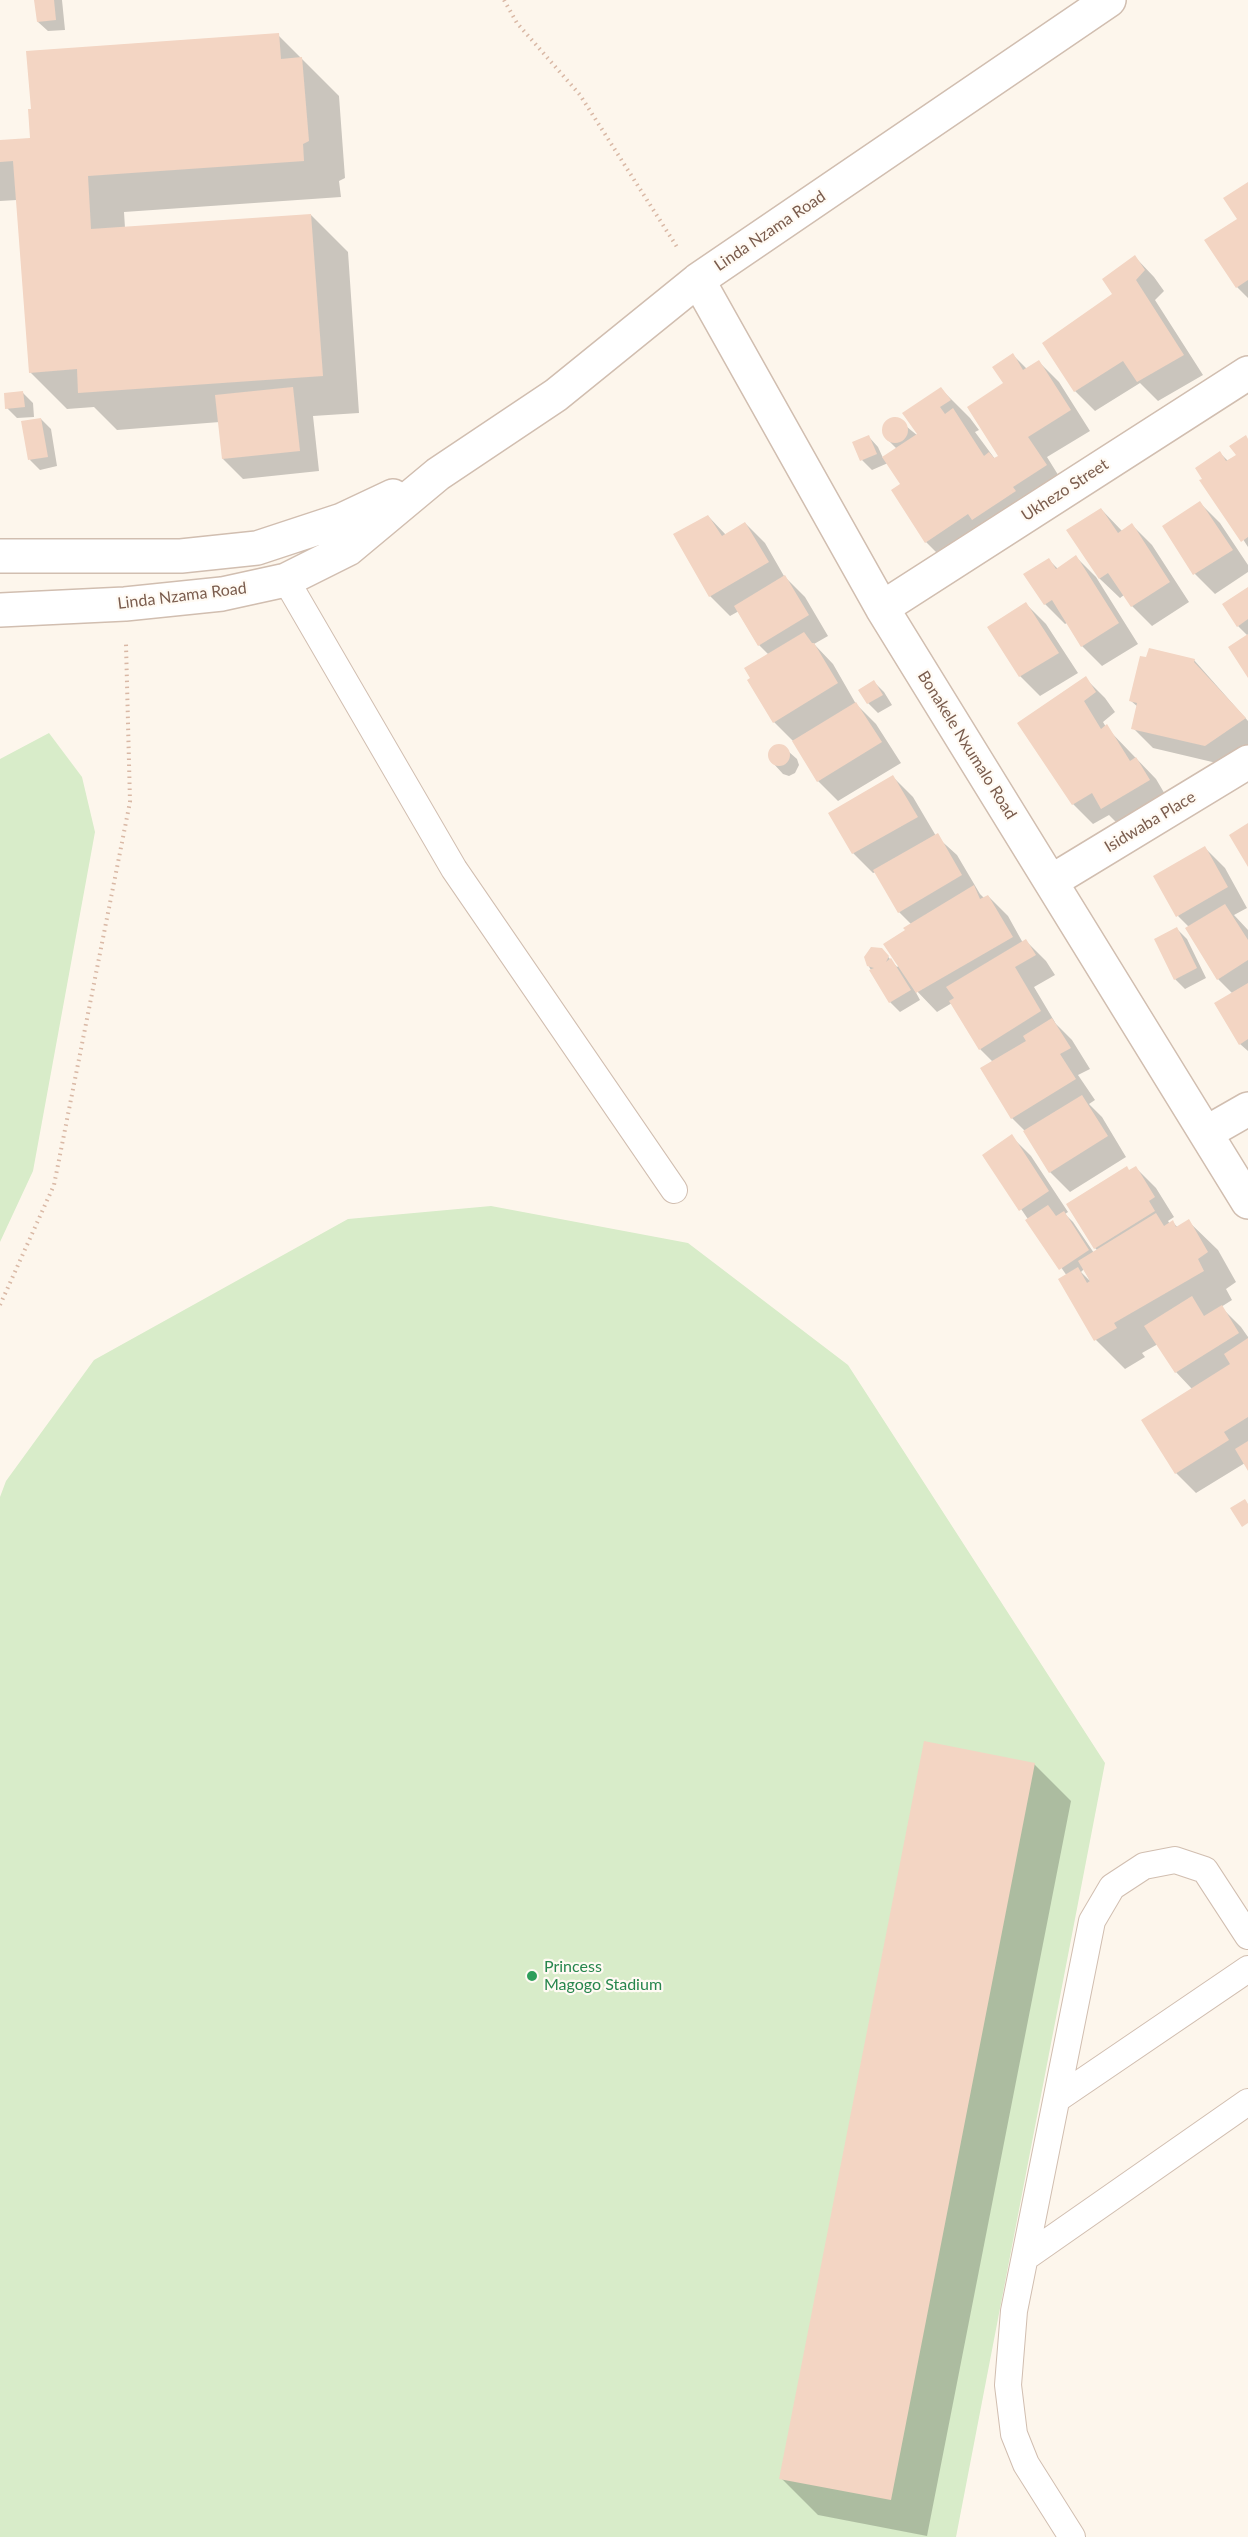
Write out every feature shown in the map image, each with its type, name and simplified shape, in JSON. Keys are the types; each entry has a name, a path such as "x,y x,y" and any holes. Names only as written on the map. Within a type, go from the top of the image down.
{"street":[{"name":"Linda Nzama Road","path":"0,610 125,604 222,594 286,580 348,549 438,474 556,395 698,280 1110,0"},
{"name":"Bonakele Nxumalo Road","path":"698,280 882,608 1248,1202"},
{"name":"Ukhezo Street","path":"882,608 1248,373"},
{"name":"Linda Nzama Road","path":"0,555 181,556 257,548 342,520 438,474"},
{"name":"Isidwaba Place","path":"1052,881 1248,762"},
{"path":"1206,1133 1248,1109"}],"lane":[{"path":"286,580 454,869 674,1190"},
{"path":"1072,2537 1026,2464 1014,2434 1008,2385 1014,2311 1092,1921 1112,1887 1144,1866 1175,1860 1205,1870 1248,1936"},
{"path":"1057,2099 1248,1969"},
{"path":"1026,2257 1248,2102"}],"path":[{"path":"504,0 517,23 580,95 698,280"},
{"path":"0,1305 54,1185 130,802 125,604"}],"green space":[{"path":"49,733 82,777 95,832 33,1171 0,1242 0,759"},
{"name":"Princess Magogo Stadium","path":"491,1206 688,1243 848,1365 1105,1763 956,2537 0,2537 0,1497 6,1481 94,1360 348,1219"}],"building":[{"path":"34,0 54,0 56,20 37,22"},
{"path":"279,33 281,59 302,57 309,141 303,144 304,161 88,176 91,229 311,214 323,376 78,393 77,369 29,373 13,161 0,162 0,140 30,138 28,109 31,109 26,51"},
{"path":"1248,182 1248,280 1236,288 1204,240 1237,219 1223,198"},
{"path":"1135,255 1145,270 1136,280 1184,355 1137,382 1123,361 1074,392 1042,343 1112,294 1102,279"},
{"path":"1013,353 1023,370 1039,360 1071,410 1028,437 1047,465 1013,487 1016,491 972,520 968,514 925,543 891,490 900,484 882,457 917,434 902,413 941,387 951,400 940,407 945,414 953,408 984,456 989,452 994,458 998,456 967,407 1003,383 992,367"},
{"path":"293,387 300,451 222,459 215,395"},
{"path":"23,391 25,407 5,409 4,393"},
{"path":"895,417 904,421 908,430 904,439 895,443 886,439 882,430 886,421"},
{"path":"41,418 48,457 28,460 21,421"},
{"path":"869,435 877,454 860,461 852,442"},
{"path":"1246,435 1248,439 1248,537 1241,542 1199,480 1202,479 1195,468 1220,451 1226,461 1236,455 1229,446"},
{"path":"1200,501 1233,550 1193,575 1162,526"},
{"path":"1101,508 1118,533 1132,523 1170,582 1131,607 1108,573 1099,579 1066,530"},
{"path":"708,515 722,536 745,522 769,562 709,597 673,534"},
{"path":"1076,555 1119,623 1081,647 1052,600 1044,605 1023,574 1049,558 1056,569"},
{"path":"785,575 809,615 758,646 734,606"},
{"path":"1248,587 1248,619 1237,627 1222,604"},
{"path":"1026,602 1059,653 1019,677 987,627"},
{"path":"804,632 814,643 838,683 773,723 747,680 750,678 744,668"},
{"path":"1248,634 1248,678 1228,647"},
{"path":"1149,648 1195,659 1194,662 1246,718 1205,746 1131,729 1137,703 1129,701 1140,656 1146,657"},
{"path":"1086,676 1096,692 1084,701 1101,729 1107,724 1130,761 1136,757 1150,780 1101,809 1092,793 1072,805 1017,723"},
{"path":"874,680 883,695 867,704 858,690"},
{"path":"856,702 882,742 817,782 792,741"},
{"path":"775,744 783,744 790,751 790,759 783,766 775,766 768,759 768,751"},
{"path":"893,775 918,817 852,854 828,813"},
{"path":"1248,823 1248,867 1229,835"},
{"path":"938,833 962,875 898,913 873,870"},
{"path":"1205,846 1228,887 1176,917 1153,876"},
{"path":"974,885 980,899 988,895 1013,937 916,993 883,944 905,930 903,928"},
{"path":"1225,904 1248,940 1248,960 1217,980 1185,928"},
{"path":"1177,927 1197,968 1174,980 1154,939"},
{"path":"1026,939 1036,955 1015,967 1041,1011 979,1050 949,1001 954,998 946,987"},
{"path":"871,947 882,948 889,956 886,962 891,958 911,990 889,1003 869,970 874,968 867,966 864,957"},
{"path":"1248,983 1248,1039 1239,1045 1214,1003"},
{"path":"1052,1018 1071,1048 1060,1054 1076,1079 1011,1119 980,1068 1026,1041 1023,1036"},
{"path":"1082,1095 1108,1136 1049,1173 1023,1131"},
{"path":"1012,1134 1049,1191 1019,1211 982,1155"},
{"path":"1127,1166 1129,1170 1136,1166 1155,1197 1149,1201 1155,1211 1094,1249 1066,1204"},
{"path":"1048,1205 1056,1216 1064,1211 1089,1250 1059,1270 1025,1220"},
{"path":"1156,1213 1164,1226 1173,1220 1176,1227 1189,1219 1208,1252 1198,1259 1204,1271 1114,1323 1117,1328 1094,1341 1058,1279 1078,1267 1087,1283 1090,1281 1078,1261"},
{"path":"1192,1296 1204,1316 1222,1305 1239,1333 1175,1373 1144,1326"},
{"path":"1248,1338 1248,1417 1224,1432 1229,1440 1175,1474 1141,1420 1230,1364 1224,1354"},
{"path":"1248,1441 1248,1471 1235,1449"},
{"path":"1245,1499 1248,1504 1248,1523 1242,1527 1230,1508"},
{"path":"924,1741 1035,1763 891,2500 779,2479"}],"place":[{"name":"Princess Magogo Stadium","path":"532,1976"}]}
